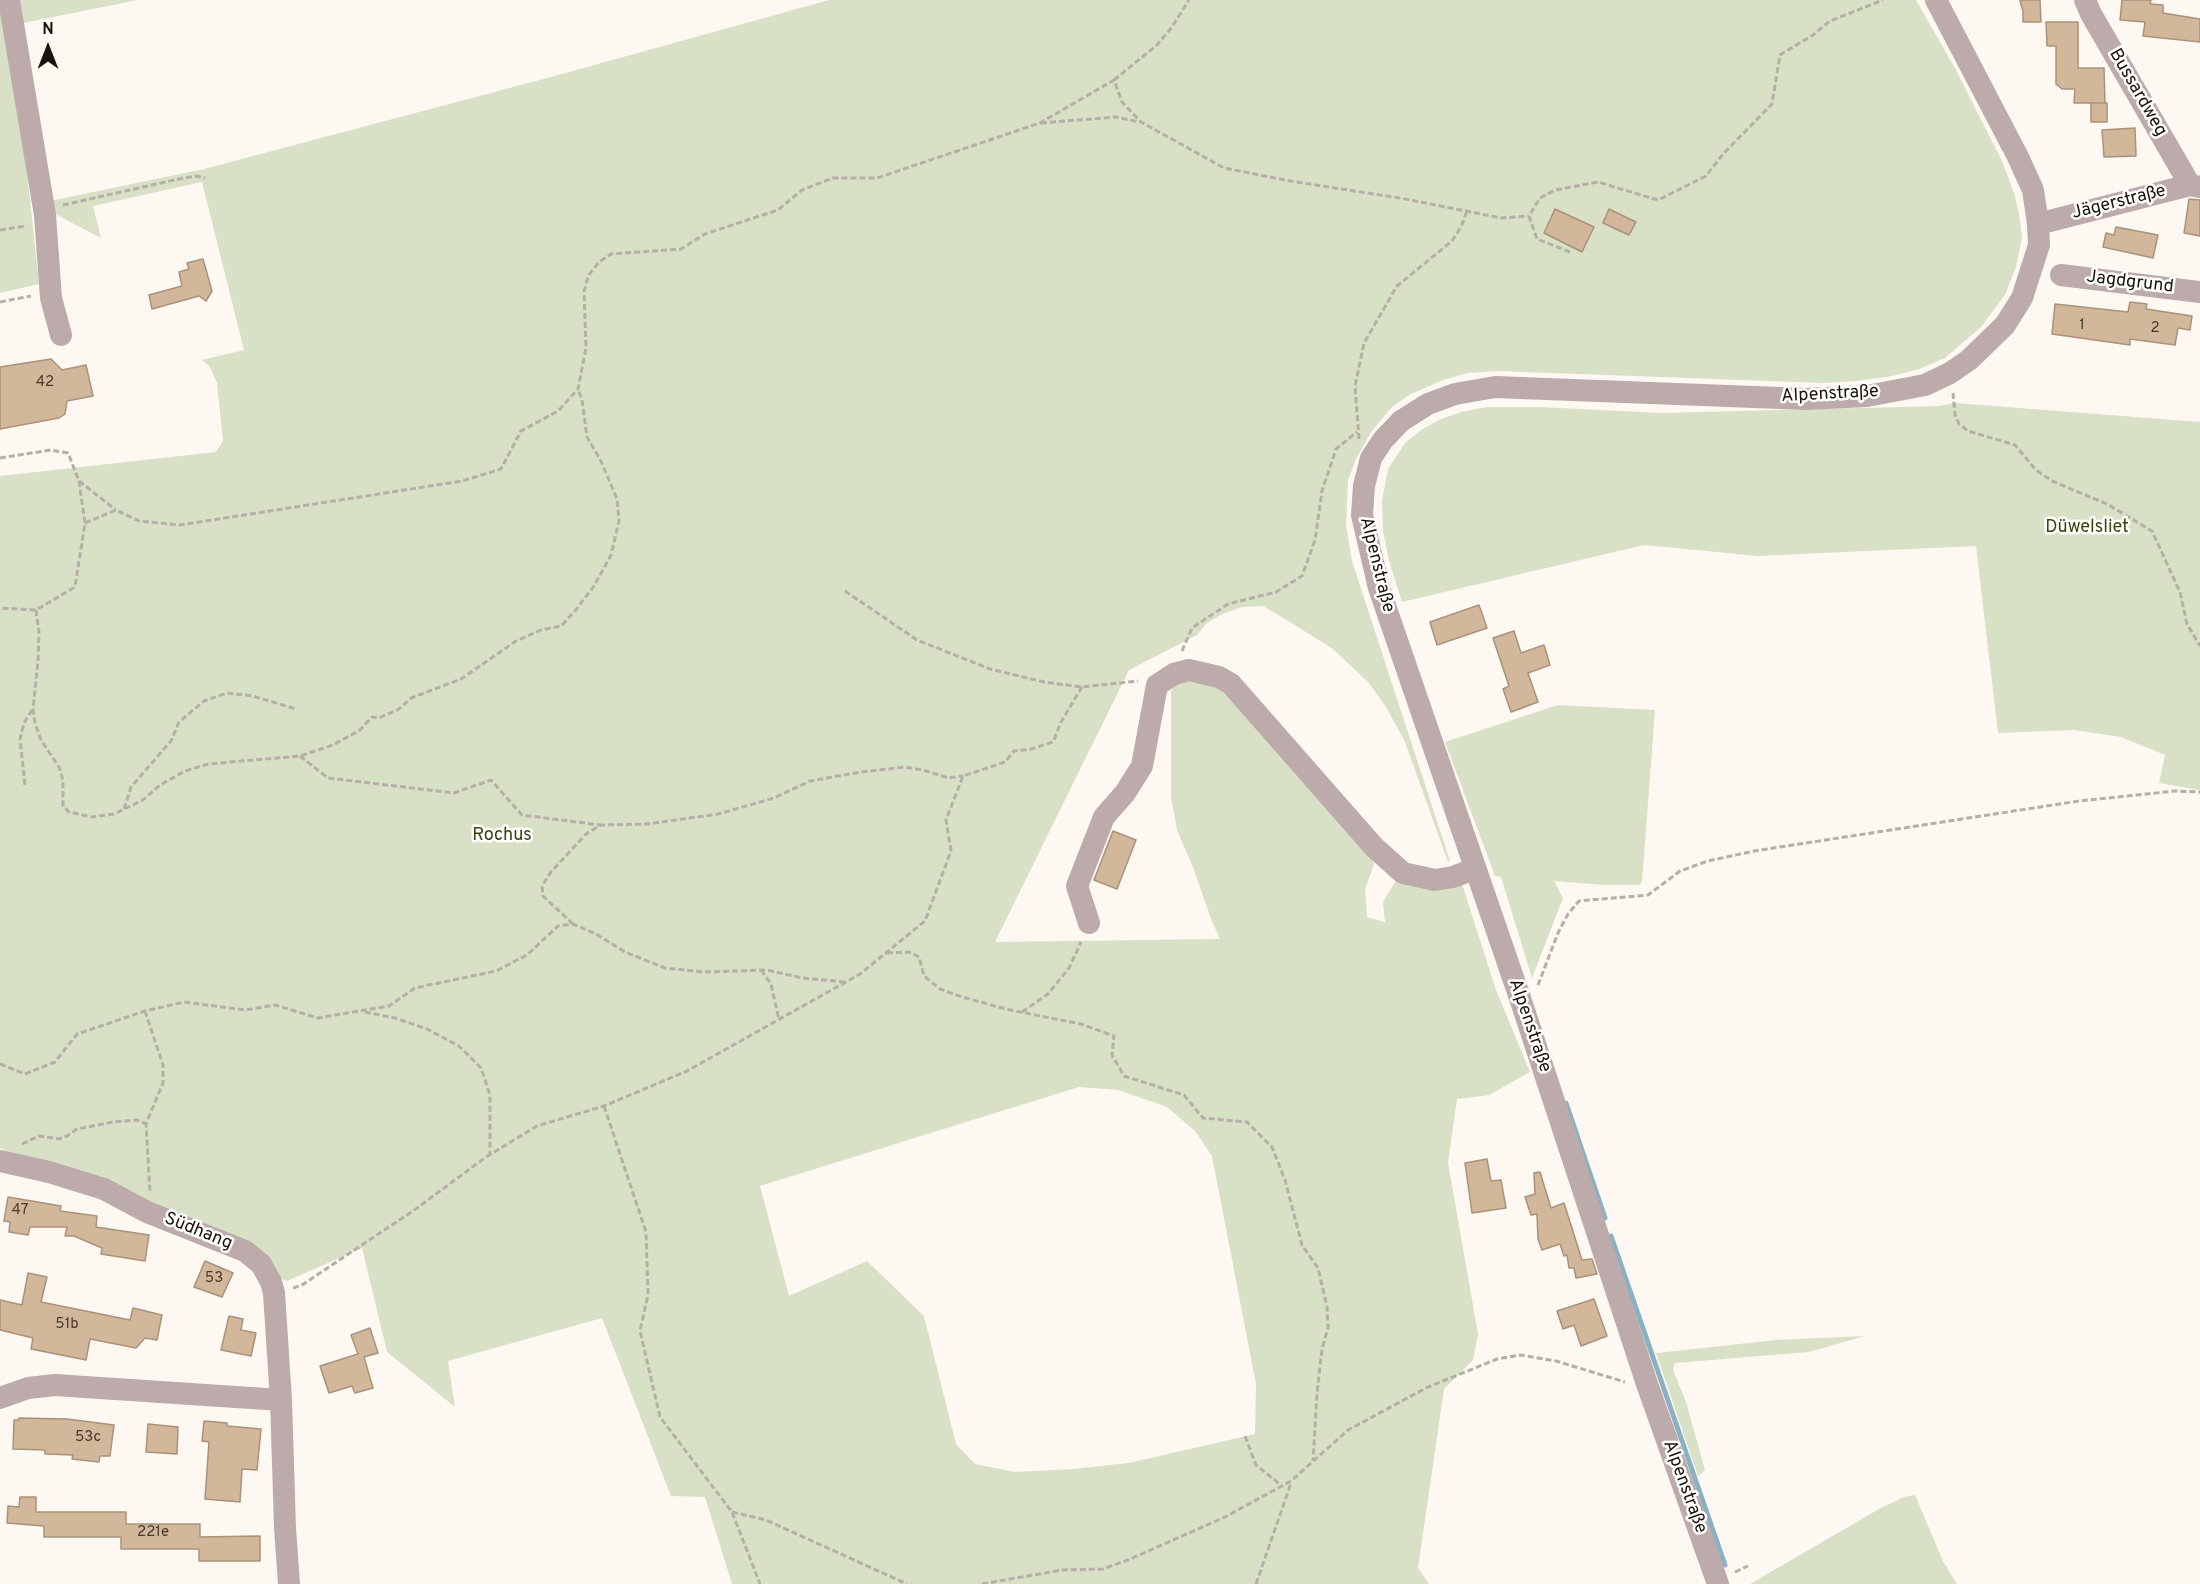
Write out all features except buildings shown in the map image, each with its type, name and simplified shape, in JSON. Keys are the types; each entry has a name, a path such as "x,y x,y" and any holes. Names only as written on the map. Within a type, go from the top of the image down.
{"street":[{"path":"9,0 44,216 50,292 61,335"},
{"name":"Alpenstraße","path":"1718,1584 1647,1384 1519,995 1379,588 1362,515 1364,486 1371,458 1383,440 1401,421 1428,404 1455,394 1495,387 1806,399 1866,396 1925,385 1950,373 1969,360 2005,325 2022,298 2032,272 2038,245 2038,224 2033,190 2018,157 1936,0"},
{"name":"Bussardweg","path":"2085,0 2097,24 2195,186"},
{"name":"Jägerstraße","path":"2038,224 2195,186"},
{"name":"Jagdgrund","path":"2061,274 2200,292"},
{"path":"1089,923 1077,886 1104,817 1125,794 1142,766 1157,684 1174,674 1189,670 1219,677 1231,684 1374,847 1403,873 1435,880 1453,877 1474,869"},
{"name":"Südhang","path":"0,1161 49,1172 104,1189 147,1212 245,1251 261,1264 272,1282 274,1293 289,1584"},
{"path":"37,1180 147,1212"},
{"path":"0,1398 28,1388 55,1385 281,1400"}],"path":[{"path":"36,610 39,632 33,709 41,740 59,767 63,780 63,806 69,812 92,817 114,814 142,800 160,785 185,771 208,764 300,756 333,745 360,730 372,717 379,718 399,710 411,698 461,679 516,641 541,630 561,626 594,586 611,555 619,521 617,499 601,461 587,437 582,400 578,389 586,348 584,292 588,276 598,262 611,254 681,249 705,234 778,210 802,190 833,178 877,178 1040,123 1114,80 1157,45 1189,0"},
{"path":"1569,252 1537,239 1530,216 1540,198 1555,190 1598,182 1658,200 1706,176 1724,153 1772,104 1780,55 1830,21 1883,0"},
{"path":"1114,80 1122,102 1141,122 1224,168 1467,210 1501,218 1530,216"},
{"path":"1040,123 1116,117 1141,122"},
{"path":"0,230 179,179 198,176 205,178"},
{"path":"1178,656 1192,628 1228,604 1276,592 1302,576 1315,540 1322,491 1336,449 1357,432 1355,386 1365,344 1397,286 1452,241 1461,227 1467,210"},
{"path":"0,302 50,292"},
{"path":"79,481 116,510 139,521 180,525 462,481 501,469 521,431 558,411 578,389"},
{"path":"1955,404 1955,416 1959,424 1968,431 2015,445 2036,470 2052,481 2107,504 2152,531 2180,592 2187,624 2200,646"},
{"path":"0,458 51,450 68,453 79,481 85,523 75,587 36,610 0,608"},
{"path":"85,523 116,510"},
{"path":"845,591 917,640 990,669 1044,682 1082,687 1139,681"},
{"path":"300,756 328,778 454,793 491,780 522,815 601,825 647,824 718,814 774,798 810,781 861,772 905,767 948,778 963,776 1005,762 1014,751 1031,749 1053,742 1061,722 1082,687"},
{"path":"124,809 131,787 171,741 179,722 204,700 227,693 253,696 296,709"},
{"path":"25,784 20,739 24,723 33,709"},
{"path":"274,1293 302,1285 413,1212 490,1154 537,1126 604,1106 687,1071 847,982 925,921 951,851 946,820 963,776"},
{"path":"1519,995 1536,989 1558,933 1568,914 1579,901 1648,895 1680,871 1708,861 1754,851 2079,801 2175,791 2200,792"},
{"path":"601,825 586,834 551,872 542,886 543,896 573,924 596,934 625,952 665,968 704,972 761,970 802,978 847,982"},
{"path":"1022,1012 1048,994 1069,968 1089,923"},
{"path":"0,1064 26,1074 55,1062 77,1034 145,1011 184,1002 245,1010 275,1005 318,1018 389,1006 415,988 496,971 527,955 558,926 573,924"},
{"path":"885,953 909,952 920,957 924,976 940,989 962,997 1080,1024 1114,1036 1112,1054 1124,1076 1184,1095 1203,1118 1247,1122 1272,1148 1285,1180 1302,1245 1318,1268 1328,1307 1328,1328 1319,1373 1313,1461"},
{"path":"761,970 771,984 779,1020"},
{"path":"145,1011 163,1065 163,1083 146,1124 150,1193 147,1212"},
{"path":"364,1011 427,1029 459,1046 481,1068 490,1095 490,1154"},
{"path":"604,1106 646,1232 648,1295 640,1331 660,1417 732,1512 760,1584"},
{"path":"20,1145 39,1136 58,1139 77,1129 113,1122 137,1120 146,1124"},
{"path":"982,1584 1062,1570 1103,1569 1128,1560 1225,1517 1291,1481 1348,1430 1426,1388 1497,1359 1521,1355 1556,1361 1630,1383 1647,1384"},
{"path":"1245,1437 1257,1466 1282,1486"},
{"path":"1256,1584 1291,1481"},
{"path":"732,1512 766,1520 788,1529 907,1584"}],"green space":[{"path":"0,0 20,107 39,284 0,293"},
{"path":"20,0 138,0 23,23"},
{"name":"Rochus","path":"829,0 1916,0 1956,70 2002,161 2019,214 2022,237 2016,267 2005,295 1981,327 1945,358 1919,369 1892,376 1856,381 1823,383 1497,371 1468,373 1443,380 1409,395 1392,407 1371,432 1356,459 1348,480 1346,525 1352,561 1450,861 1448,862 1405,742 1386,707 1369,683 1333,649 1285,619 1263,606 1243,607 1224,613 1206,624 1197,635 1129,670 995,942 1220,939 1177,830 1171,797 1171,692 1173,686 1180,681 1219,685 1372,856 1374,864 1365,889 1367,917 1385,922 1383,902 1398,877 1462,884 1496,990 1530,1072 1489,1095 1457,1099 1448,1163 1478,1334 1473,1360 1444,1389 1418,1568 1429,1584 732,1584 705,1497 671,1496 602,1318 448,1361 455,1407 387,1352 362,1248 287,1281 0,1148 0,476 216,452 223,441 217,383 210,367 202,360 244,350 202,182 93,206 101,238 55,214 50,201 204,169","holes":["1079,1087 1118,1090 1167,1107 1195,1131 1212,1156 1256,1384 1255,1434 1129,1463 1015,1472 975,1464 956,1444 924,1316 867,1261 789,1296 760,1186"]},
{"name":"Düwelsliet","path":"1955,403 2200,422 2200,790 2159,783 2165,755 2121,737 2074,730 1998,733 1976,546 1758,556 1644,545 1402,602 1389,561 1383,531 1382,501 1388,469 1405,443 1421,430 1461,412 1488,407 1541,407 1660,413 1939,406"},
{"path":"1558,705 1655,710 1642,882 1639,885 1604,885 1554,881 1563,898 1532,978 1501,877 1495,876 1445,742"},
{"path":"1865,1336 1809,1352 1675,1363 1673,1370 1686,1402 1705,1470 1698,1476 1656,1353 1776,1340"},
{"path":"1915,1495 1943,1561 1957,1584 1750,1584 1879,1509 1904,1497"}],"waterway":[{"path":"1566,1103 1605,1218"},
{"path":"1611,1236 1725,1565"}]}
